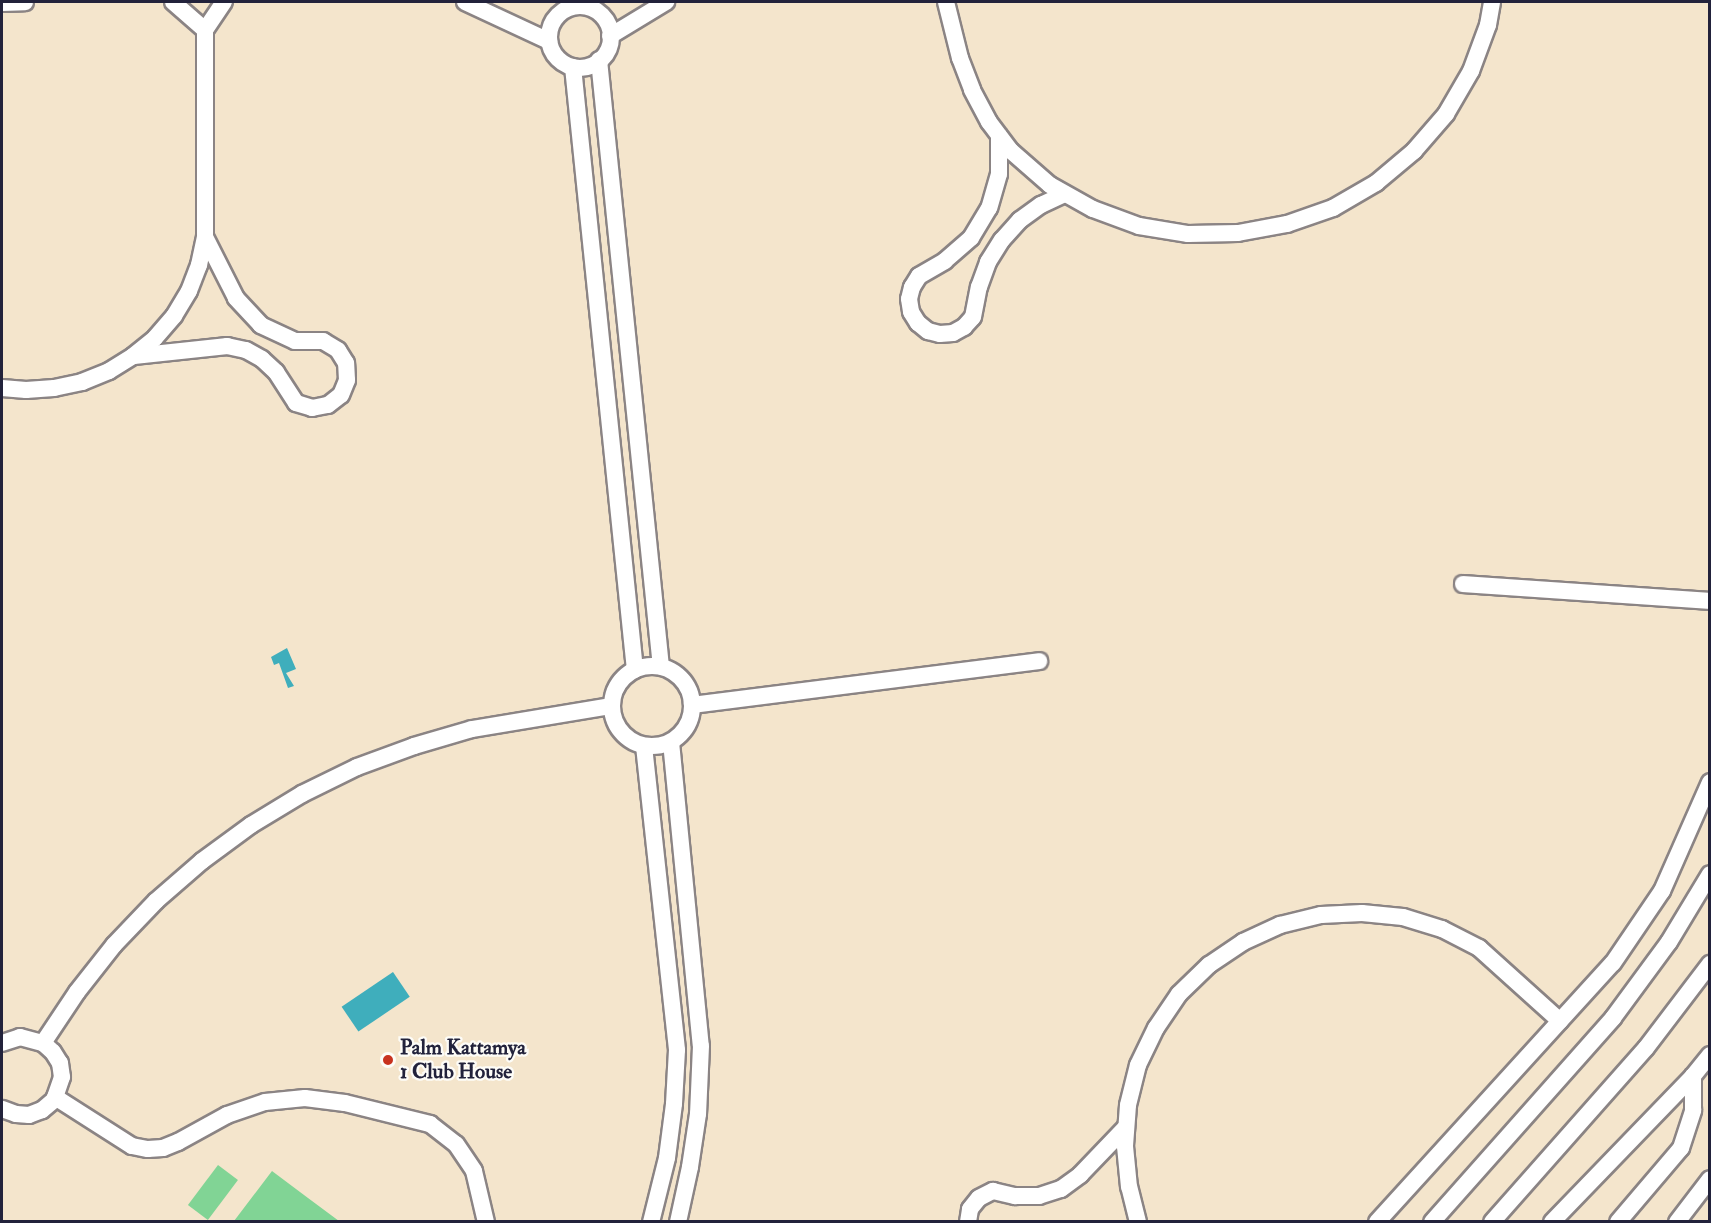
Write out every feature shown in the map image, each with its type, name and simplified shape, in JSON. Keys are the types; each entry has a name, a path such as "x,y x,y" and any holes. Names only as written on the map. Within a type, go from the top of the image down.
{"street":[{"path":"2,3 25,2"},
{"path":"173,2 205,30"},
{"path":"4,389 54,388 82,382 109,371 134,356 155,338 174,316 189,291 199,265 205,237 205,30 224,2"},
{"path":"465,2 549,41"},
{"path":"610,36 666,2"},
{"path":"946,2 960,58 972,90 988,122 1011,151 1043,179 1093,209 1139,226 1188,234 1238,233 1287,224 1333,208 1376,183 1414,151 1446,114 1471,71 1488,25 1492,2"},
{"path":"567,5 594,6 606,21 610,36 608,50 599,60 587,66 573,67 555,55 549,41 553,21 567,5"},
{"path":"599,60 661,667"},
{"path":"573,67 635,670"},
{"path":"999,136 999,174 990,208 971,238 945,261 919,276 912,287 909,299 911,312 918,323 928,331 940,334 953,333 964,327 973,317 979,286 988,262 1002,240 1034,210 1065,194"},
{"path":"134,356 228,346 246,350 262,359 276,372 296,403 312,408 328,405 341,395 347,380 346,363 338,350 323,341 295,341 261,325 236,298 205,237"},
{"path":"1463,584 1710,601"},
{"path":"692,705 1039,661"},
{"path":"648,666 661,667 673,672 683,681 689,692 692,705 689,722 671,742 658,746 644,746 631,741 621,732 614,720 611,706 615,688 627,674 648,666"},
{"path":"43,1043 77,992 114,945 156,901 202,861 250,825 302,794 357,768 422,744 472,729 611,706"},
{"path":"671,742 701,1046 698,1114 690,1167 678,1221"},
{"path":"644,746 676,1050 674,1104 667,1158 651,1221"},
{"path":"1377,1221 1612,963 1662,891 1710,782"},
{"path":"1432,1221 1613,1018 1669,942 1710,874"},
{"path":"1138,1221 1129,1187 1125,1146 1128,1105 1138,1065 1156,1028 1179,994 1209,965 1243,942 1280,925 1310,918 1362,913 1403,918 1442,929 1479,948 1560,1020"},
{"path":"1492,1221 1646,1048 1710,964"},
{"path":"2,1043 20,1037 43,1043 60,1063 62,1077 56,1097 42,1110 29,1115 2,1111"},
{"path":"1552,1221 1693,1076 1710,1055"},
{"path":"1618,1221 1681,1148 1693,1110 1693,1076"},
{"path":"56,1097 125,1142 148,1149 178,1142 227,1115 265,1102 305,1098 345,1103 430,1124 456,1144 474,1171 486,1221"},
{"path":"968,1221 970,1209 979,1198 993,1191 1015,1196 1039,1196 1061,1189 1080,1175 1126,1127"},
{"path":"1682,1219 1710,1179"}],"green space":[{"path":"218,1165 238,1180 208,1220 188,1205"},
{"path":"272,1171 308,1198 339,1221 234,1221"}],"water":[{"path":"287,648 296,669 286,673 294,686 288,688 279,663 274,665 271,657"},
{"path":"393,972 410,997 358,1032 342,1007"}],"place":[{"name":"Palm Kattamya 1 Club House","path":"388,1060"}]}
